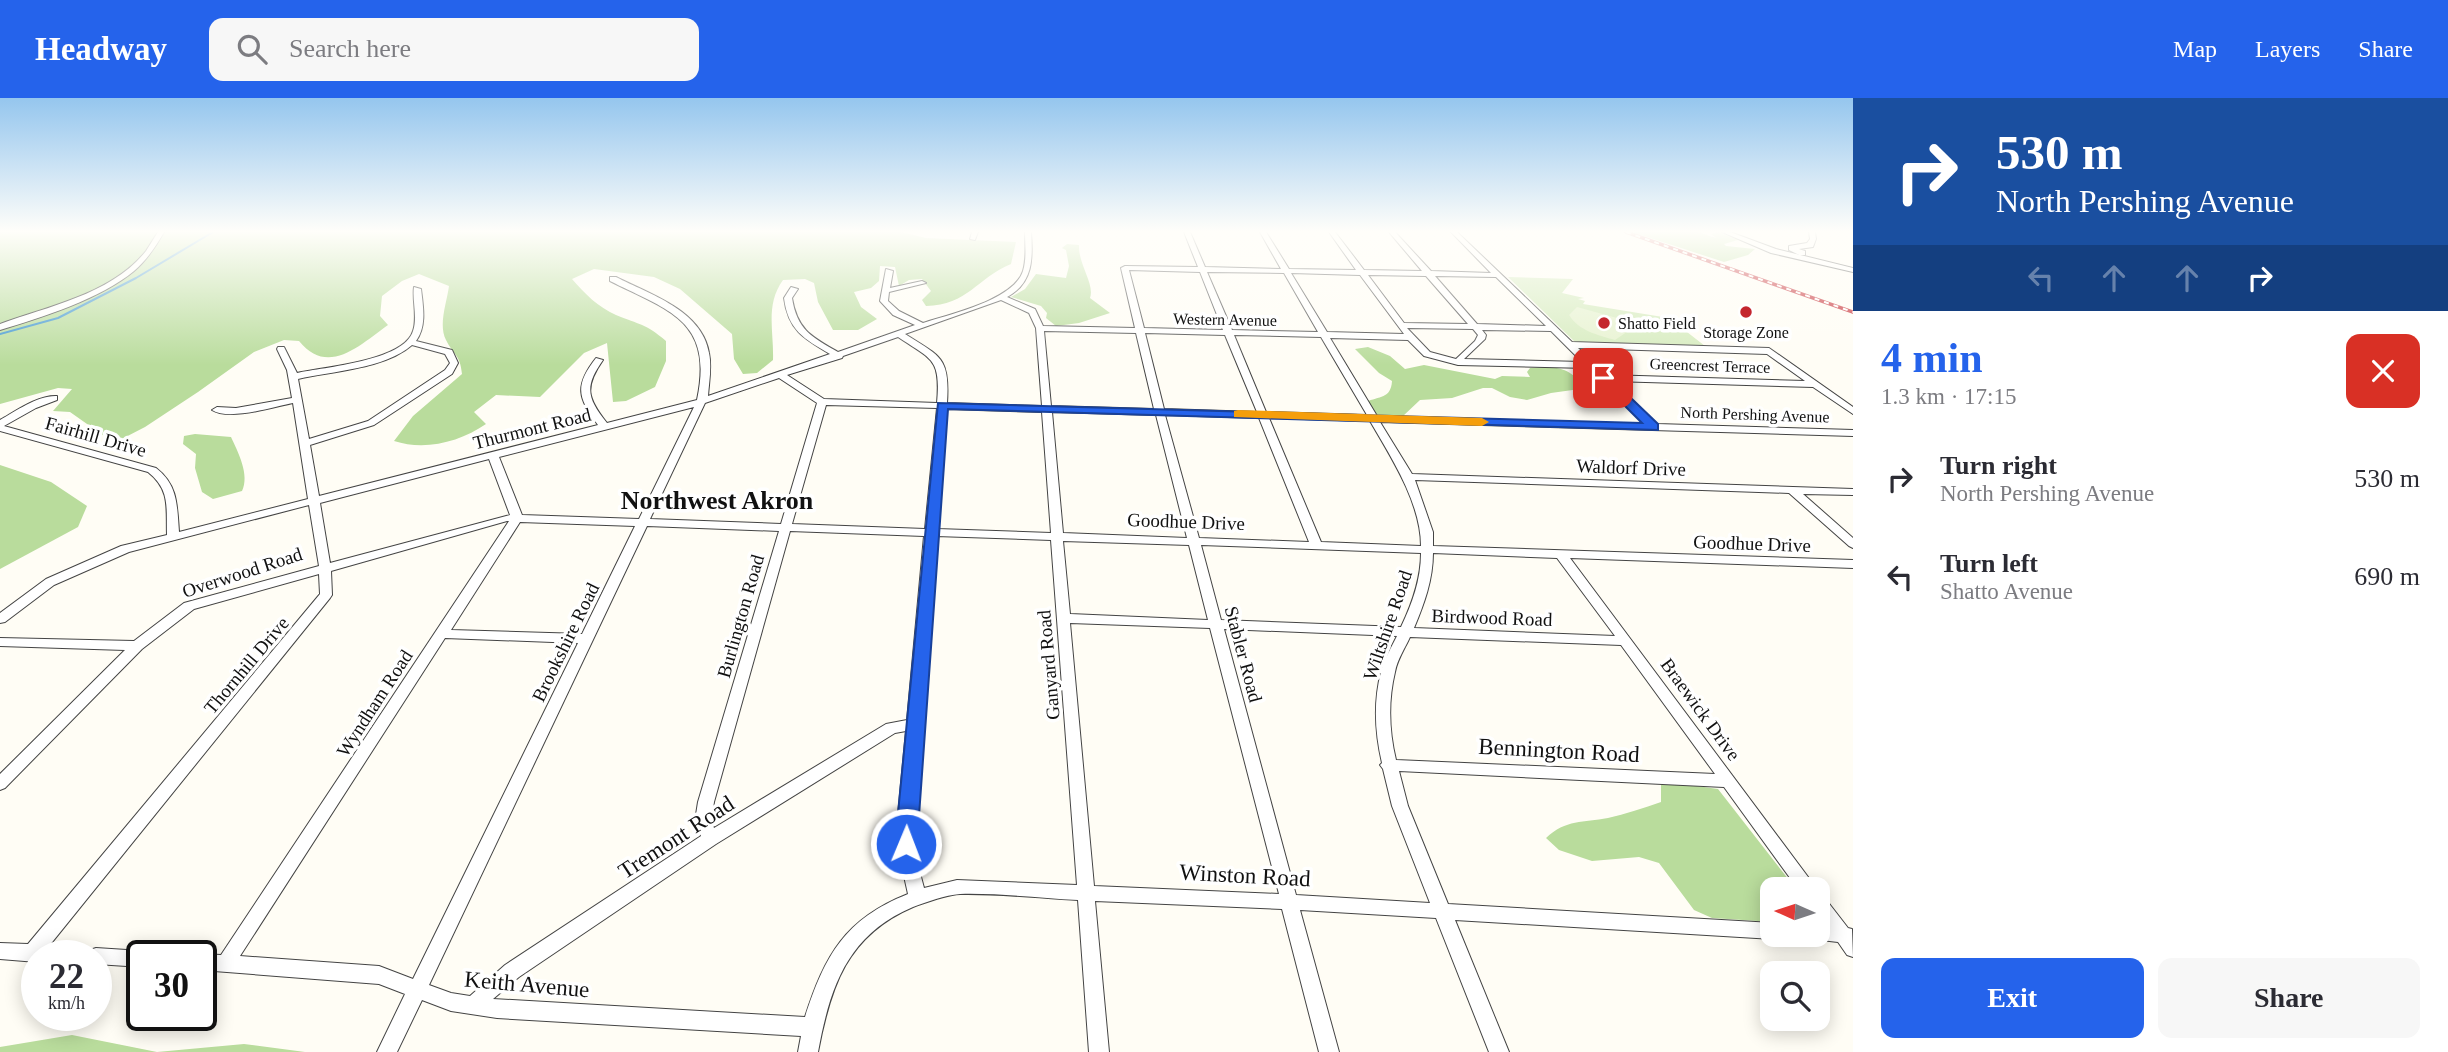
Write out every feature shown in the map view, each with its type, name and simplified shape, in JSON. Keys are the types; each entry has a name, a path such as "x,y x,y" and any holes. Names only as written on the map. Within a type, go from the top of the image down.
{"street":[{"path":"0,327 122,277"},
{"path":"887,277 884,302 889,308 923,326"},
{"name":"Thurmont Road","path":"0,619 50,582 77,568 125,550 701,402 1002,298 1020,285 1026,277"},
{"name":"Stabler Road","path":"1127,277 1329,1052"},
{"path":"1205,277 1316,544"},
{"name":"Wiltshire Road","path":"1289,277 1408,477 1423,515 1428,549 1425,582 1385,680 1384,737 1388,765 1401,806 1499,1052"},
{"path":"1365,277 1410,337 1427,355 1458,362 1591,366"},
{"path":"1432,277 1476,327 1482,339 1461,355 1458,362"},
{"path":"1501,277 1654,427"},
{"name":"Brookshire Road","path":"387,1052 701,402 705,356 699,338 668,305 613,279"},
{"path":"885,291 922,283"},
{"path":"293,377 374,359 411,342 418,331 417,289"},
{"path":"794,289 788,298 789,316 794,324 839,356"},
{"path":"1002,298 1032,311 1040,328"},
{"path":"1401,325 1554,329"},
{"name":"Western Avenue","path":"1040,328 1410,337"},
{"name":"Ganyard Road","path":"1040,328 1099,1052"},
{"path":"899,334 930,353 940,363 944,374 905,829 908,858 917,895"},
{"path":"304,444 371,423 449,372 454,363 449,352 411,342"},
{"path":"1570,345 1762,350 1776,355 1853,411"},
{"name":"Thornhill Drive","path":"43,940 320,606 326,595 325,567 291,366 281,349"},
{"path":"599,360 586,377 584,392 605,428"},
{"path":"782,376 822,402"},
{"name":"Greencrest Terrace","path":"1603,378 1816,384"},
{"name":"Fairhill Drive","path":"0,426 33,406 54,398"},
{"path":"217,410 236,411 296,400"},
{"name":"North Pershing Avenue","path":"822,402 1853,433"},
{"name":"Burlington Road","path":"710,839 703,821 706,802 822,402"},
{"name":"Fairhill Drive","path":"0,426 152,470 171,490 173,536"},
{"path":"493,456 517,518"},
{"name":"Waldorf Drive","path":"1408,477 1853,492"},
{"path":"1792,490 1853,544"},
{"name":"Goodhue Drive","path":"517,518 1056,534 1853,564"},
{"name":"Overwood Road","path":"0,784 137,646 189,607 494,519 517,518"},
{"name":"Wyndham Road","path":"225,964 517,518"},
{"name":"Braewick Drive","path":"1561,554 1799,877"},
{"name":"Birdwood Road","path":"1063,618 1625,641"},
{"path":"442,634 588,639"},
{"path":"0,642 137,646"},
{"name":"Tremont Road","path":"472,1006 512,971 710,839 891,728 914,724"},
{"name":"Bennington Road","path":"1388,765 1727,781"},
{"name":"Winston Road","path":"808,1052 811,1027 826,981 855,936 880,915 917,895 966,886 1291,902 1760,930"},
{"path":"1830,916 1850,940"},
{"path":"1830,936 1850,940"},
{"path":"0,951 21,952"},
{"name":"Keith Avenue","path":"217,963 379,975 451,1003 472,1006 811,1027"}],"green space":[{"path":"0,277 413,277 382,296 380,316 388,325 355,348 333,357 321,356 299,341 284,340 254,352 145,427 114,443 70,412 53,411 72,389 58,388 0,404"},
{"path":"425,277 577,277 572,279 603,308 647,328 666,341 666,361 655,387 626,401 613,402 607,343 584,353 540,397 496,395 474,412 486,424 465,436 430,445 394,441 413,416 462,374 458,359 444,334 443,321 449,286"},
{"path":"650,277 879,277 879,281 871,288 854,292 861,307 877,319 858,330 833,330 818,302 814,283 805,279 783,280 777,289 772,309 773,360 757,373 743,374 734,359 732,334 680,289"},
{"path":"897,277 988,277 952,301 926,306 922,300 931,291 922,279 909,280 899,286"},
{"path":"1034,277 1087,277 1090,298 1110,313 1079,323 1056,326 1046,318 1047,313 1041,306 1011,297 1025,289"},
{"path":"1508,277 1573,279 1562,293 1584,298 1578,299 1585,301 1583,304 1669,318 1705,346 1576,343"},
{"name":"Shatto Field","path":"1577,307 1637,325 1615,340 1583,329 1569,315"},
{"path":"1368,347 1390,356 1405,369 1424,365 1495,379 1502,376 1530,377 1527,372 1530,368 1548,367 1567,371 1587,388 1551,393 1527,400 1510,397 1492,388 1483,388 1452,398 1420,400 1402,417 1379,417 1366,402 1387,394 1392,381 1379,373 1355,349"},
{"path":"195,434 231,437 244,471 242,491 213,499 202,492 195,468 196,454 183,444 184,436"},
{"path":"0,465 51,482 87,506 78,527 0,569"},
{"path":"1661,781 1718,789 1787,877 1760,877 1760,921 1712,918 1694,910 1659,863 1639,857 1592,861 1559,850 1546,838 1568,825 1608,818 1661,802"},
{"path":"72,1035 157,1052 0,1052 0,1047"},
{"path":"244,1044 305,1052 157,1052"}],"waterway":[{"path":"0,334 58,318 138,277"}],"railway":[{"path":"1752,277 1853,312"}],"slow traffic":[{"path":"1238,414 1482,422"}],"place":[{"name":"Storage Zone","path":"1746,312"},
{"name":"Shatto Field","path":"1604,323"}],"district":[{"name":"Northwest Akron","path":"717,500"}],"route":[{"path":"906,844 906,815 942,405 1654,427 1603,378"}]}
